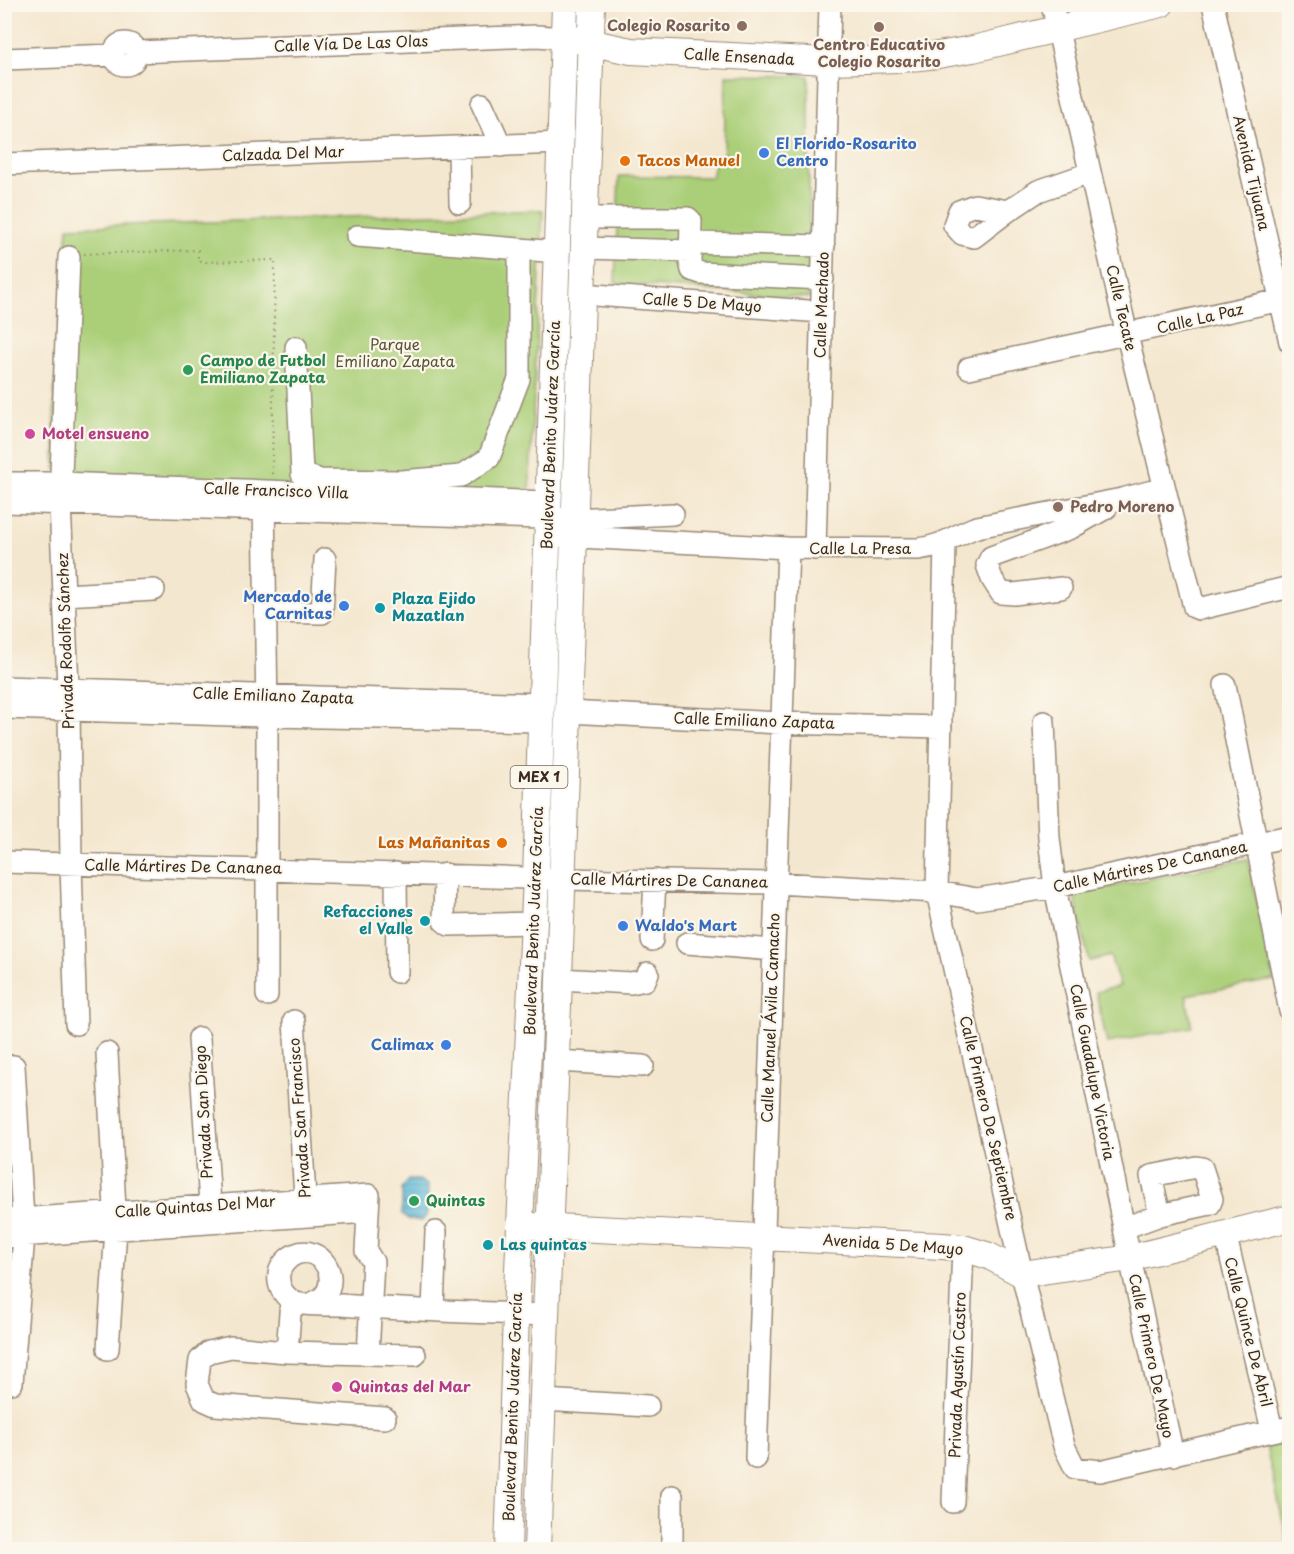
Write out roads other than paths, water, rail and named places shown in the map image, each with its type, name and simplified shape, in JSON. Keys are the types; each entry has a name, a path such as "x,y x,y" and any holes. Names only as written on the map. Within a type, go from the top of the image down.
{"main road":[{"name":"Boulevard Benito Juárez García","path":"508,1550 516,1314 537,877 540,713 565,4"},
{"name":"Boulevard Benito Juárez García","path":"537,1550 559,979 591,4"},
{"name":"Calle Ensenada","path":"564,38 631,51 828,61 901,59 938,56 1054,17 1161,4"},
{"path":"1022,1274 1130,1258 1290,1218"},
{"name":"Avenida 5 De Mayo","path":"522,1226 763,1236 963,1248 989,1256 1022,1274"}],"street":[{"name":"Calle Machado","path":"815,549 830,4"},
{"name":"Avenida Tijuana","path":"1213,4 1285,299 1290,342"},
{"name":"Calle Tecate","path":"1054,17 1127,335 1194,608 1290,587"},
{"name":"Calle Vía De Las Olas","path":"4,59 114,55 116,60 127,65 136,58 137,52 537,36 564,38"},
{"path":"482,104 501,146"},
{"name":"Calzada Del Mar","path":"4,164 561,143"},
{"path":"459,147 460,203"},
{"path":"1008,211 1038,191 1090,173"},
{"path":"585,218 688,218 692,221 692,270 701,273 823,279"},
{"path":"357,236 558,252"},
{"path":"584,248 824,246"},
{"path":"296,347 302,474 320,480 355,481 401,481 461,476 489,458 519,379 519,249"},
{"name":"Privada Rodolfo Sánchez","path":"76,256 61,493 76,1024"},
{"name":"Calle 5 De Mayo","path":"582,294 822,312"},
{"name":"Calle La Paz","path":"969,368 1285,299"},
{"name":"Calle Francisco Villa","path":"4,483 61,493"},
{"name":"Calle La Presa","path":"548,519 573,528 788,548 918,549 945,543 977,526 1122,499 1164,488"},
{"path":"266,492 267,995"},
{"name":"Calle Francisco Villa","path":"4,502 61,493 266,492 548,519"},
{"path":"1061,588 1014,594 1000,593 987,566 991,557 1071,528 1122,499"},
{"path":"573,528 673,514"},
{"name":"Calle Primero De Septiembre","path":"945,543 937,892 1022,1274 1064,1446 1075,1468 1100,1471 1281,1429"},
{"name":"Calle Manuel Ávila Camacho","path":"756,1458 788,548"},
{"path":"265,612 322,613 325,560"},
{"path":"64,595 154,590"},
{"path":"1225,685 1290,1011"},
{"name":"Calle Emiliano Zapata","path":"4,687 68,699 540,713"},
{"name":"Calle Emiliano Zapata","path":"4,708 68,699"},
{"name":"Calle Emiliano Zapata","path":"568,712 781,723 941,727"},
{"name":"Calle Guadalupe Victoria","path":"1044,722 1049,838 1055,887 1130,1258"},
{"name":"Calle Mártires De Cananea","path":"4,862 562,879 776,883 937,892 977,899 1055,887 1290,836"},
{"path":"396,873 397,972"},
{"path":"445,874 444,921 449,925 534,923"},
{"path":"652,940 655,880"},
{"path":"687,943 773,950"},
{"path":"559,979 632,983 645,980 648,973"},
{"name":"Privada San Francisco","path":"294,1020 305,1208"},
{"name":"Privada San Diego","path":"200,1038 210,1214"},
{"path":"107,1053 115,1221 108,1348"},
{"path":"556,1060 643,1066"},
{"path":"12,1383 14,1066"},
{"name":"Calle Quintas Del Mar","path":"14,1228 368,1204 366,1251 373,1262 364,1307 368,1354"},
{"path":"1124,1228 1160,1215"},
{"path":"433,1310 436,1232"},
{"name":"Calle Quince De Abril","path":"1225,1233 1281,1429"},
{"name":"Privada Agustín Castro","path":"953,1502 963,1248"},
{"path":"313,1303 324,1296 330,1284 329,1270 322,1259 310,1253 296,1254 285,1261 279,1273 280,1287 287,1298 299,1304 546,1315"},
{"name":"Calle Primero De Mayo","path":"1130,1258 1173,1455"},
{"path":"287,1352 291,1300"},
{"path":"385,1418 215,1405 204,1400 197,1384 200,1360 209,1352 231,1347 287,1352 415,1355"},
{"path":"542,1400 648,1406"},
{"path":"672,1497 672,1550"}],"water":[{"name":"Quintas","path":"408,1180 419,1180 428,1186 427,1215 422,1221 408,1219 402,1214 402,1188"}],"place":[{"name":"Colegio Rosarito","path":"742,26"},
{"name":"Centro Educativo Colegio Rosarito","path":"879,27"},
{"name":"El Florido-Rosarito Centro","path":"764,153"},
{"name":"Tacos Manuel","path":"625,161"},
{"name":"Campo de Futbol Emiliano Zapata","path":"188,370"},
{"name":"Motel ensueno","path":"30,434"},
{"name":"Pedro Moreno","path":"1058,507"},
{"name":"Mercado de Carnitas","path":"344,606"},
{"name":"Plaza Ejido Mazatlan","path":"380,608"},
{"name":"Las Mañanitas","path":"502,843"},
{"name":"Refacciones el Valle","path":"425,921"},
{"name":"Waldo's Mart","path":"623,926"},
{"name":"Calimax","path":"446,1045"},
{"name":"Quintas","path":"414,1201"},
{"name":"Las quintas","path":"488,1245"},
{"name":"Quintas del Mar","path":"337,1387"}],"park label":[{"name":"Parque Emiliano Zapata","path":"395,354"}]}
